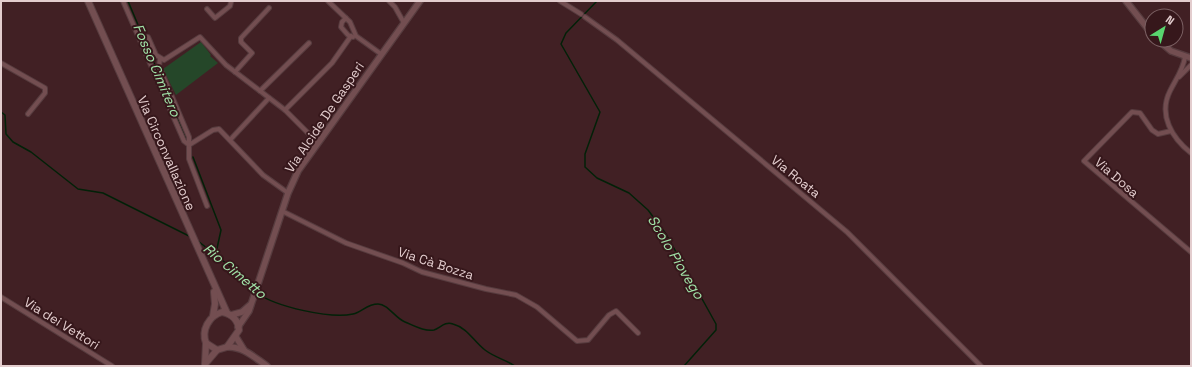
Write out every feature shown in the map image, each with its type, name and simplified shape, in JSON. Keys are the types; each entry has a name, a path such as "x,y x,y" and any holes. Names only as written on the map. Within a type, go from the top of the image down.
{"main road":[{"name":"Via Circonvallazione","path":"88,1 210,278 229,314"},
{"path":"204,365 206,343 204,332 213,316 215,298 210,278"},
{"path":"204,365 217,350 227,348 236,337 238,327 237,321 229,314 222,312 213,316"},
{"path":"206,343 217,350"}],"street":[{"path":"123,1 142,37 184,141 189,145"},
{"path":"207,9 215,18 230,6 232,1"},
{"path":"285,110 332,63 354,36 352,24 328,1"},
{"path":"389,1 395,7 404,24"},
{"name":"Via Alcide De Gasperi","path":"238,327 249,310 288,193 298,171 420,1"},
{"path":"560,1 581,14"},
{"path":"1126,1 1144,24"},
{"path":"235,72 252,53 252,51 241,42 241,38 268,8"},
{"name":"Via Roata","path":"585,17 617,40 836,222 878,260 981,366"},
{"path":"346,18 340,26 381,54"},
{"path":"142,37 149,38 156,55 160,59 164,60 200,37 235,72 285,110 318,143"},
{"path":"260,91 309,43"},
{"path":"1167,48 1171,51 1191,58"},
{"path":"1179,77 1185,56"},
{"path":"160,59 159,66 189,137 189,159 207,206"},
{"path":"1,63 45,88 45,93 28,114"},
{"path":"1191,65 1179,77 1170,90 1166,105 1168,124 1171,131 1180,143 1191,153"},
{"path":"230,140 269,98"},
{"name":"Via Dosa","path":"1171,131 1161,134 1156,133 1140,113 1134,112 1084,161 1191,252"},
{"path":"189,145 217,128 263,175 288,193"},
{"name":"Via Cà Bozza","path":"282,211 346,243 403,263 422,272 486,289 516,295 537,308 577,341 588,340 609,315 616,311 638,333"},
{"name":"Via dei Vettori","path":"1,297 112,366"},
{"path":"229,314 242,312 251,303"},
{"path":"236,337 244,350"},
{"path":"227,348 234,347 244,350 267,366"}],"green space":[{"path":"201,42 211,55 210,56 218,63 176,95 163,69"}],"waterway":[{"name":"Fosso Cimitero","path":"128,1 186,139"},
{"name":"Scolo Piovego","path":"597,1 566,33 561,44 600,112 585,154 585,167 597,178 629,193 648,210 666,234 716,324 716,330 684,366"},
{"name":"Rio Cimetto","path":"1,112 5,115 6,134 13,142 31,152 78,189 103,193 191,237"},
{"name":"Fosso Cimitero","path":"193,157 221,230 216,253"},
{"name":"Rio Cimetto","path":"198,241 237,272 254,291"},
{"name":"Rio Cimetto","path":"257,293 277,303 304,311 331,315 343,315 353,314 371,305 378,304 385,306 401,320 423,329 434,330 450,323 463,329 481,347 496,357 515,366"}]}
